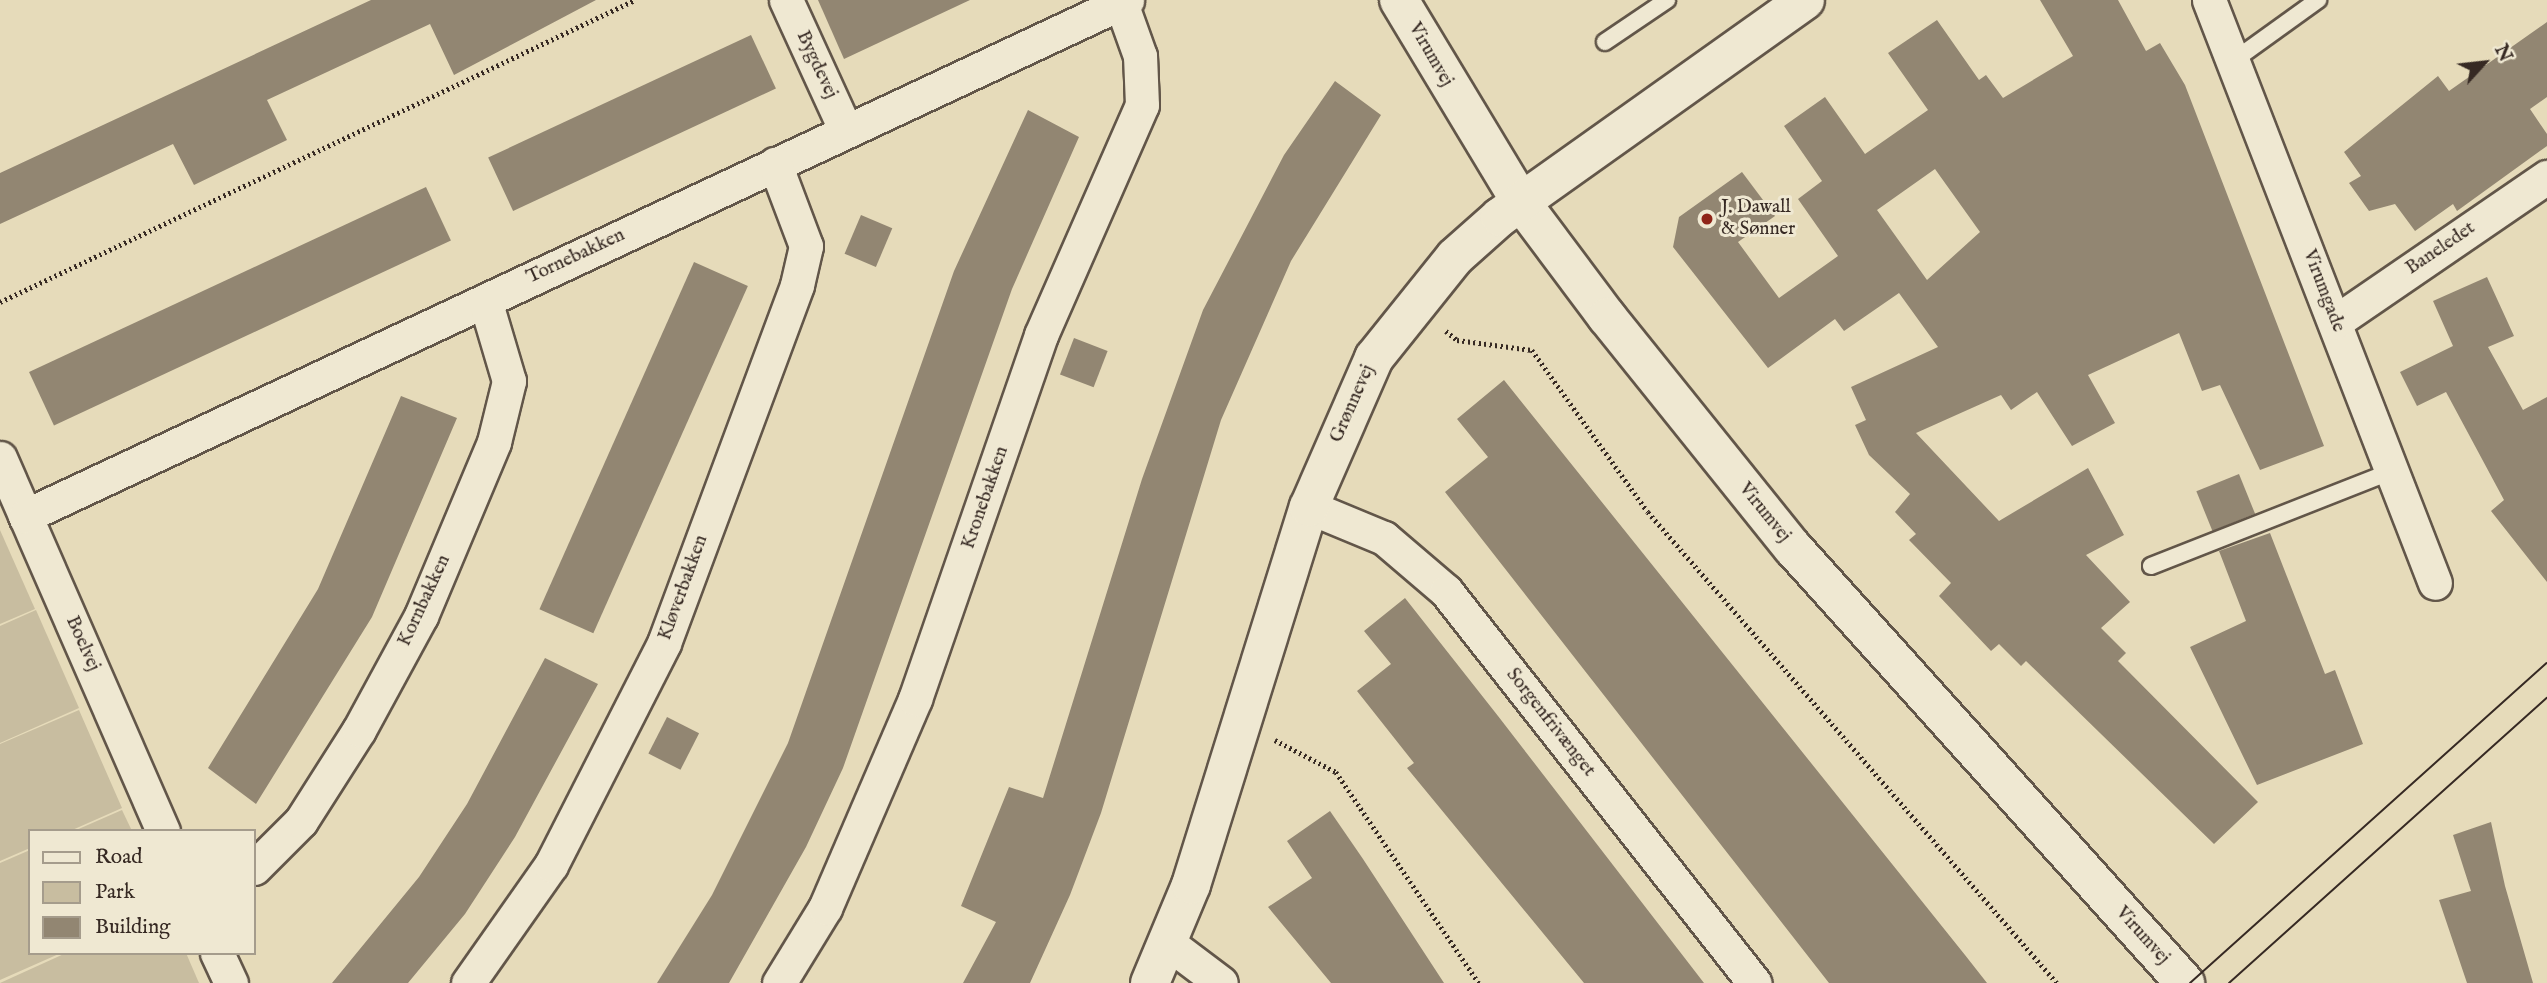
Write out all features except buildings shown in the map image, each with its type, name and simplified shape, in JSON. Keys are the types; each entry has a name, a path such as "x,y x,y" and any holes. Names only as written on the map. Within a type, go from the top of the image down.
{"street":[{"name":"Bygdevej","path":"786,0 846,131"},
{"name":"Virumvej","path":"1399,0 1521,202 1793,548 2185,983"},
{"name":"Grønnevej","path":"1150,983 1168,943 1241,725 1309,507 1374,358 1455,257 1521,202 1805,0"},
{"name":"Virumgade","path":"2209,0 2435,583"},
{"name":"Tornebakken","path":"25,516 1124,2"},
{"name":"Kronebakken","path":"779,983 825,908 905,722 1041,335 1142,105 1140,56 1124,2"},
{"name":"Kløverbakken","path":"468,983 551,865 664,643 797,285 806,246 775,164"},
{"name":"Baneledet","path":"2335,322 2547,177"},
{"name":"Kornbakken","path":"256,867 301,821 359,730 422,616 494,442 509,381 485,300"},
{"name":"Boelvej","path":"0,458 162,829"},
{"name":"Sorgenfrivænget","path":"1309,507 1384,538 1446,591 1755,983"},
{"path":"1168,943 1221,983"},
{"path":"218,955 231,983"}],"lane":[{"path":"1605,42 1667,0"},
{"path":"2233,61 2318,0"},
{"path":"2151,566 2392,471"}],"path":[{"path":"0,302 635,0"},
{"path":"1415,307 1457,340 1532,350 1648,512 2057,983"},
{"path":"1241,725 1336,772 1479,983"}],"green space":[{"path":"0,530 35,609 0,624"},
{"path":"36,610 79,708 0,743 0,626"},
{"path":"79,710 122,808 75,829 28,829 28,849 0,861 0,744"},
{"path":"122,810 131,829 79,829"},
{"path":"28,851 28,955 56,955 0,980 0,863"},
{"path":"62,955 187,955 199,983 0,983"}],"tram line":[{"path":"2190,983 2547,663"},
{"path":"2229,983 2547,698"}],"place":[{"name":"J. Dawall & Sønner","path":"1707,219"}]}
